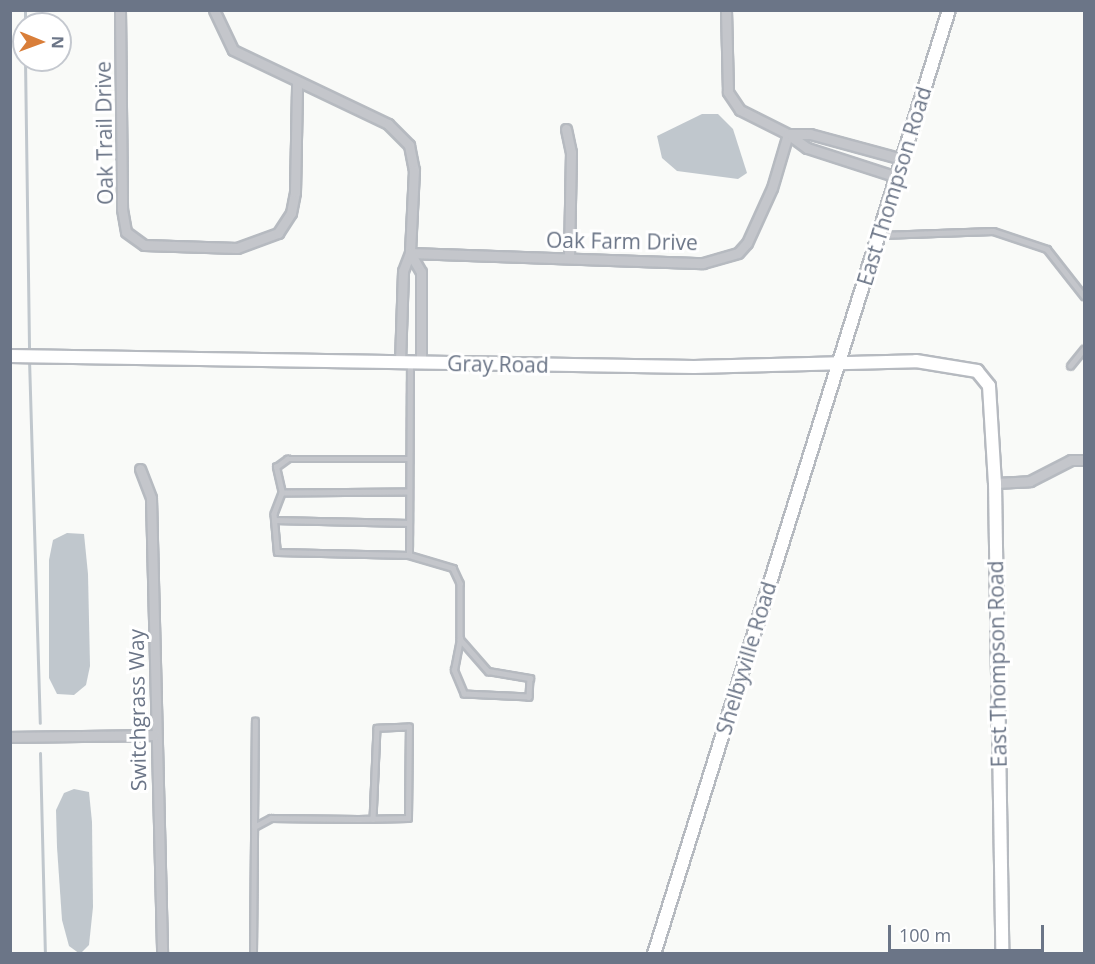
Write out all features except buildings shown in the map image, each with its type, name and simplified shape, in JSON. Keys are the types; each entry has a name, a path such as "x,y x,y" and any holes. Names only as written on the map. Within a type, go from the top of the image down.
{"main road":[{"name":"East Thompson Road","path":"839,362 949,10"},
{"name":"Gray Road","path":"10,356 694,367 839,362 958,364 983,376"},
{"name":"Shelbyville Road","path":"654,954 839,362"},
{"name":"East Thompson Road","path":"983,376 992,402 995,483 1002,954"}],"street":[{"name":"Oak Trail Drive","path":"120,10 122,209 126,232 144,245 237,248 278,233 291,213 295,192 297,83"},
{"path":"214,10 233,50 297,83 388,124 409,145 414,170 410,253 403,271 410,362"},
{"path":"726,10 728,92 746,115 788,134 807,148 897,177"},
{"path":"566,129 571,152 569,258"},
{"path":"788,134 810,134 902,159"},
{"name":"Oak Farm Drive","path":"410,253 703,263 738,253 757,227 788,134"},
{"path":"410,253 421,272 410,362"},
{"path":"995,483 1030,481 1071,460 1084,460"},
{"name":"Switchgrass Way","path":"140,469 151,498 154,735 162,954"},
{"path":"10,737 154,735"}],"lane":[{"path":"879,235 993,231 1047,249 1084,296"},
{"path":"1070,366 1084,348"},
{"path":"409,555 410,362"},
{"path":"409,459 287,459 276,467 282,493 274,514 277,552 409,555 453,568 460,583 460,639 454,670 464,694 529,697 530,678 488,671 460,639"},
{"path":"282,493 409,492"},
{"path":"274,520 409,523"},
{"path":"253,954 255,722"},
{"path":"254,826 271,818 373,819 408,818 409,727 377,728 372,741 373,819"}],"shaded area":[{"path":"702,114 718,114 733,129 747,173 738,179 677,171 662,158 657,136"},
{"path":"67,533 84,534 88,574 90,666 86,685 74,695 57,694 49,678 49,560 53,540"},
{"path":"74,789 89,792 92,822 93,907 89,945 80,954 69,946 62,920 57,847 56,810 64,793"}],"waterway":[{"path":"25,72 29,352"},
{"path":"29,359 40,723"},
{"path":"40,753 45,954"}]}
